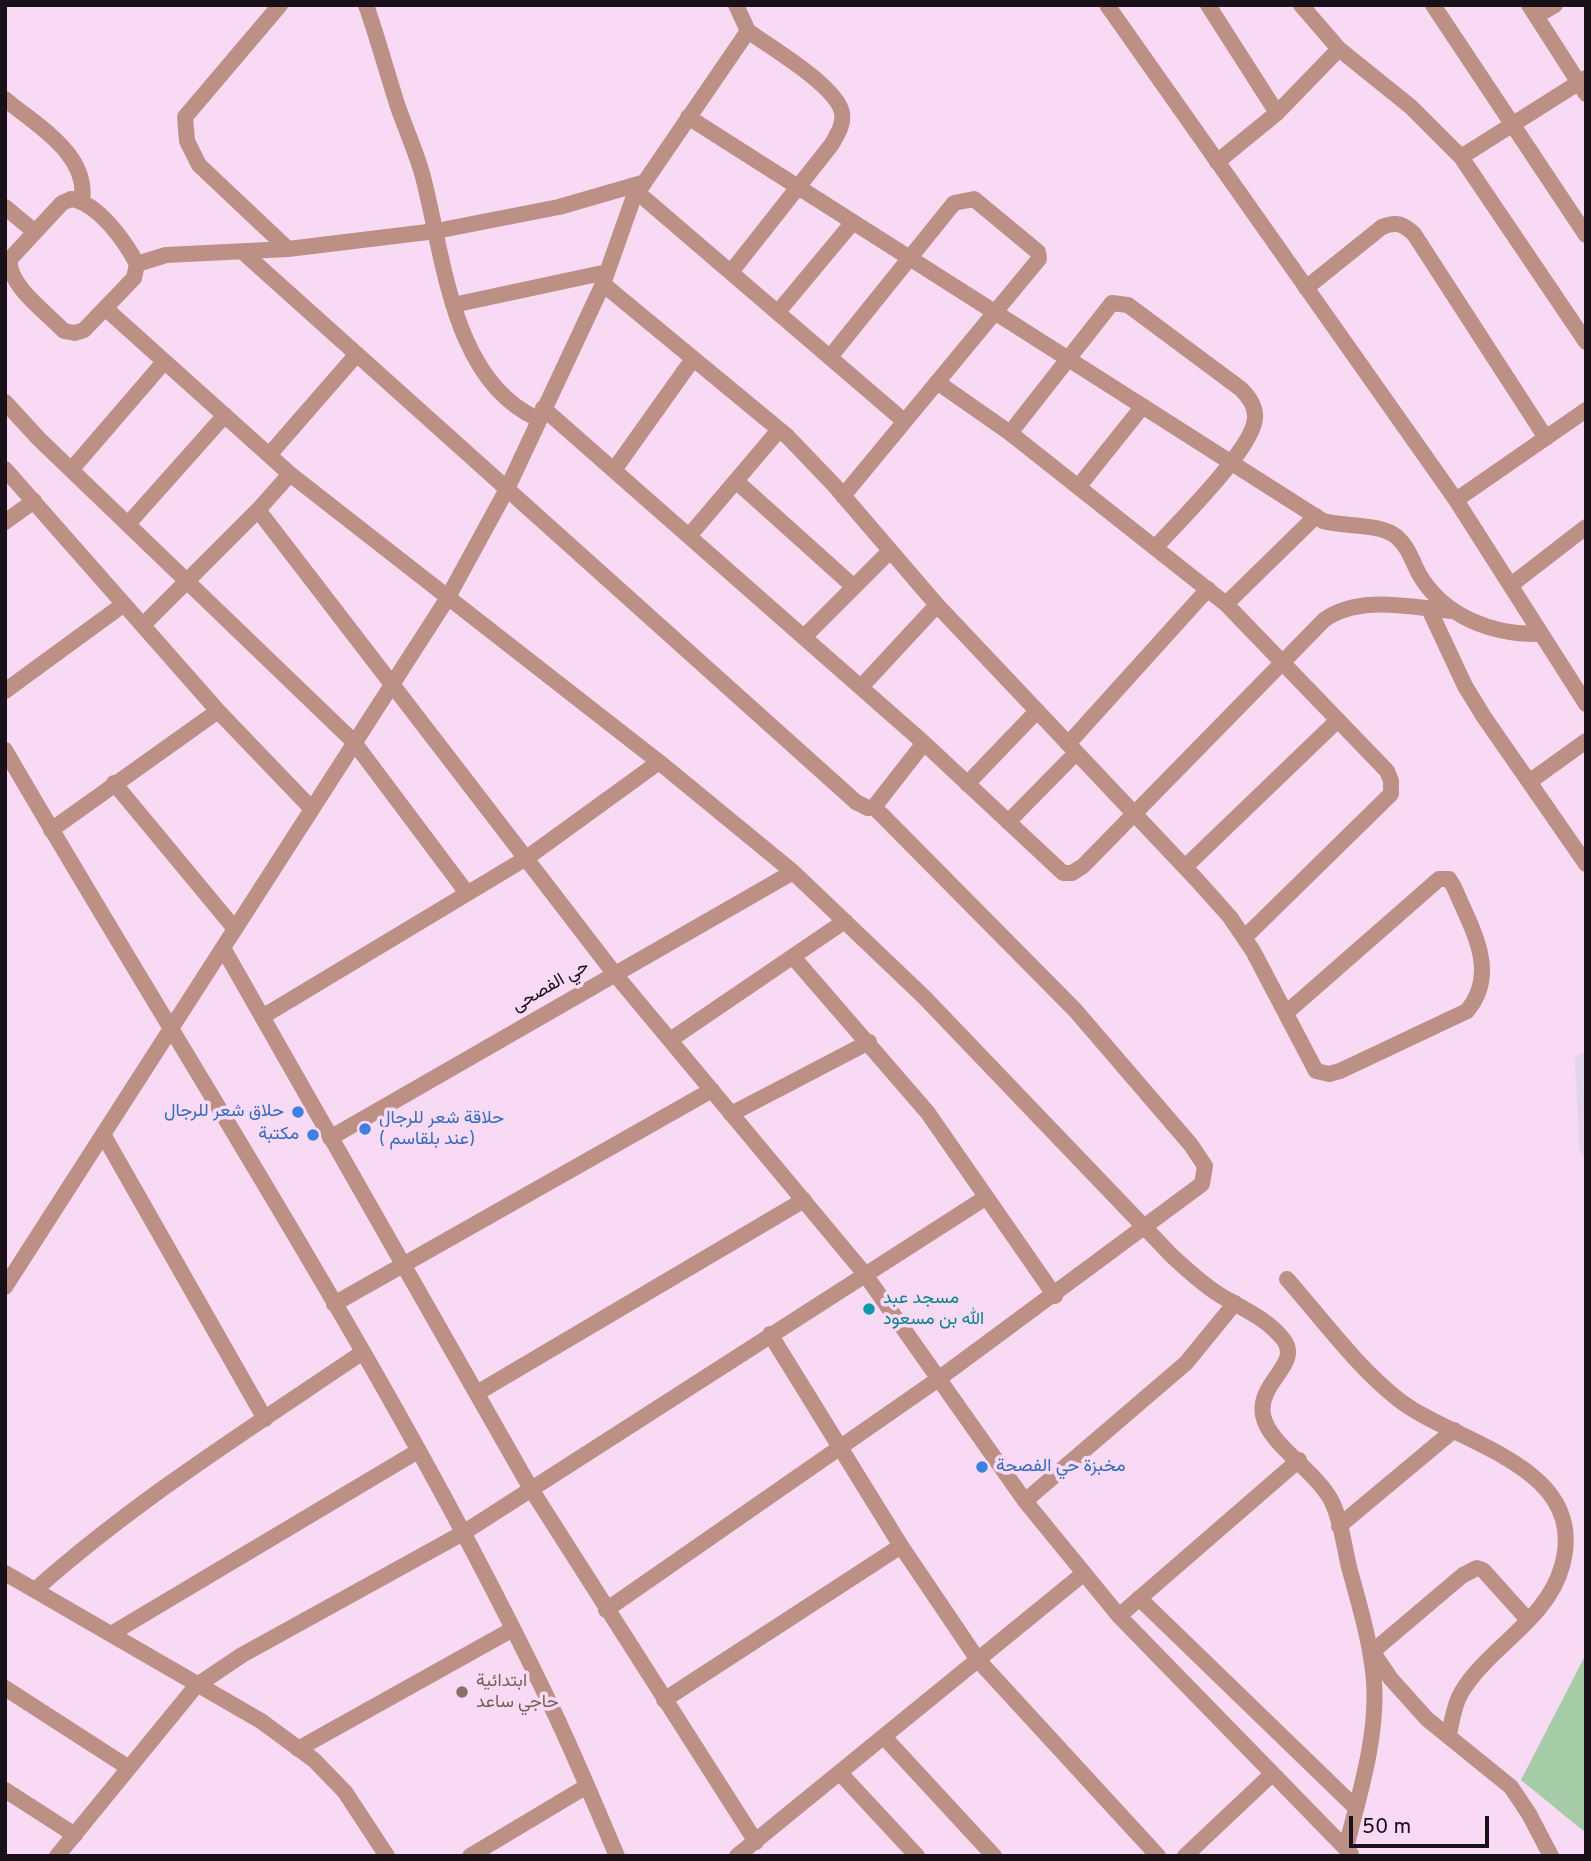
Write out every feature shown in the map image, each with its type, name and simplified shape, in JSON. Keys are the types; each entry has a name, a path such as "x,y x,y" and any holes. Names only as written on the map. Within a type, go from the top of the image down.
{"street":[{"path":"280,5 185,117 187,141 199,165 288,249"},
{"path":"366,5 422,174 453,305 481,367 499,394 520,411 540,413 614,470 925,744 1055,869 1072,873 1134,814 1283,661 1338,610 1370,605 1454,611"},
{"path":"731,272 841,127 842,115 838,100 748,31 736,5"},
{"path":"1107,5 1456,500 1586,704"},
{"path":"1208,5 1277,113"},
{"path":"1301,5 1339,49 1411,107 1461,157 1586,342"},
{"path":"1433,5 1586,235"},
{"path":"1461,157 1583,85 1532,11 1555,5"},
{"path":"5,1287 173,1028 353,741 447,599 507,489 605,278 640,187 748,31"},
{"path":"1217,162 1277,113 1319,73 1339,49"},
{"path":"5,99 59,144 79,167 84,187 82,201"},
{"path":"688,117 1316,516 1342,526 1395,535 1407,548 1433,593 1454,611 1490,630 1539,634"},
{"path":"137,264 166,256 288,249 436,231 559,207 640,187"},
{"path":"640,187 731,272 904,421"},
{"path":"71,199 82,201 110,227 137,264 134,278 84,330 75,333 64,331 15,280 9,269 10,259 35,232 62,204 71,199"},
{"path":"830,357 954,203 974,199 1038,251 1039,259 844,496"},
{"path":"5,207 35,232"},
{"path":"778,312 853,222"},
{"path":"1307,288 1382,227 1392,223 1402,224 1414,234 1546,438"},
{"path":"244,253 856,802 868,808 874,807 925,744"},
{"path":"453,305 605,278"},
{"path":"605,278 693,359 779,430 844,496 937,605 1185,867 1244,938 1311,1063 1321,1074 1340,1070 1467,1011 1481,990 1484,969 1449,880 1439,878 1286,1013"},
{"path":"1010,433 1106,307 1112,303 1128,305 1250,397 1255,417 1253,428 1231,462 1155,548"},
{"path":"105,308 290,474 659,762 793,872 924,997 1201,1282 1249,1309 1283,1339 1289,1349 1288,1360 1263,1395 1263,1415 1270,1435 1299,1460 1333,1503 1371,1649 1374,1683 1372,1725 1367,1765 1349,1852"},
{"path":"269,455 357,354"},
{"path":"614,470 693,359"},
{"path":"71,470 164,362"},
{"path":"937,382 1079,486 1226,604 1387,771 1391,781 1391,794 1244,938"},
{"path":"5,402 71,470 353,741 467,893"},
{"path":"1079,486 1143,406"},
{"path":"1456,500 1586,410"},
{"path":"128,524 225,415"},
{"path":"689,536 779,430"},
{"path":"5,469 218,711 310,808"},
{"path":"143,625 258,510 290,474"},
{"path":"736,481 854,587"},
{"path":"5,522 34,501"},
{"path":"258,510 528,857 614,973 864,1273 1025,1501 1083,1574 1119,1616 1349,1852"},
{"path":"1226,604 1316,516"},
{"path":"1511,585 1586,527"},
{"path":"804,638 890,551"},
{"path":"1008,822 1208,589"},
{"path":"5,691 124,604"},
{"path":"861,687 937,605"},
{"path":"1429,609 1465,686 1584,858"},
{"path":"51,830 218,711"},
{"path":"967,784 1037,711"},
{"path":"1185,867 1338,720"},
{"path":"1529,782 1586,741"},
{"path":"5,751 173,1028 418,1451 513,1629 617,1856"},
{"path":"262,1017 528,857 659,762"},
{"path":"114,783 235,929"},
{"path":"606,1610 1055,1296 1202,1184 1206,1175 1200,1157 1075,1010 874,807"},
{"name":"حي الفصحى","path":"330,1138 793,872"},
{"path":"670,1040 845,921"},
{"path":"223,947 531,1489 756,1842"},
{"path":"793,957 928,1113 1055,1296"},
{"path":"732,1114 869,1042"},
{"path":"334,1304 712,1090"},
{"path":"104,1136 265,1419"},
{"path":"57,1856 196,1686 242,1656 463,1533 864,1273 985,1198"},
{"path":"477,1393 804,1200"},
{"path":"1287,1279 1399,1400 1510,1459 1539,1482 1558,1505 1566,1535 1562,1566 1546,1602 1477,1671 1460,1695 1449,1734"},
{"path":"1025,1501 1178,1371 1235,1303"},
{"path":"770,1334 901,1546 978,1660 1158,1856"},
{"path":"36,1591 94,1538 363,1352"},
{"path":"1339,1526 1454,1430"},
{"path":"111,1634 418,1451"},
{"path":"1119,1616 1299,1460"},
{"path":"664,1700 901,1546"},
{"path":"1371,1649 1463,1575 1477,1568 1483,1570 1528,1620"},
{"path":"5,1573 196,1686 261,1721 298,1749 345,1792 387,1856"},
{"path":"737,1856 1083,1574"},
{"path":"1139,1598 1356,1808"},
{"path":"298,1749 513,1629"},
{"path":"1371,1649 1391,1679 1427,1719 1449,1734 1511,1787 1551,1856"},
{"path":"5,1688 129,1768"},
{"path":"884,1737 994,1856"},
{"path":"841,1773 917,1856"},
{"path":"1185,1856 1272,1774"},
{"path":"470,1856 587,1786"},
{"path":"5,1790 75,1835"},
{"path":"5,1801 24,1802"}],"shaded area":[{"path":"1586,1051 1586,1159 1579,1149 1575,1057"}],"green space":[{"path":"1586,1654 1586,1833 1521,1780"}],"place":[{"name":"حلاق شعر للرجال","path":"298,1112"},
{"name":"حلاقة شعر للرجال ( عند بلقاسم)","path":"365,1129"},
{"name":"مكتبة","path":"313,1135"},
{"name":"مسجد عبد الله بن مسعود","path":"869,1309"},
{"name":"مخبزة حي الفصحة","path":"982,1467"},
{"name":"ابتدائية حاجي ساعد","path":"462,1692"}]}
